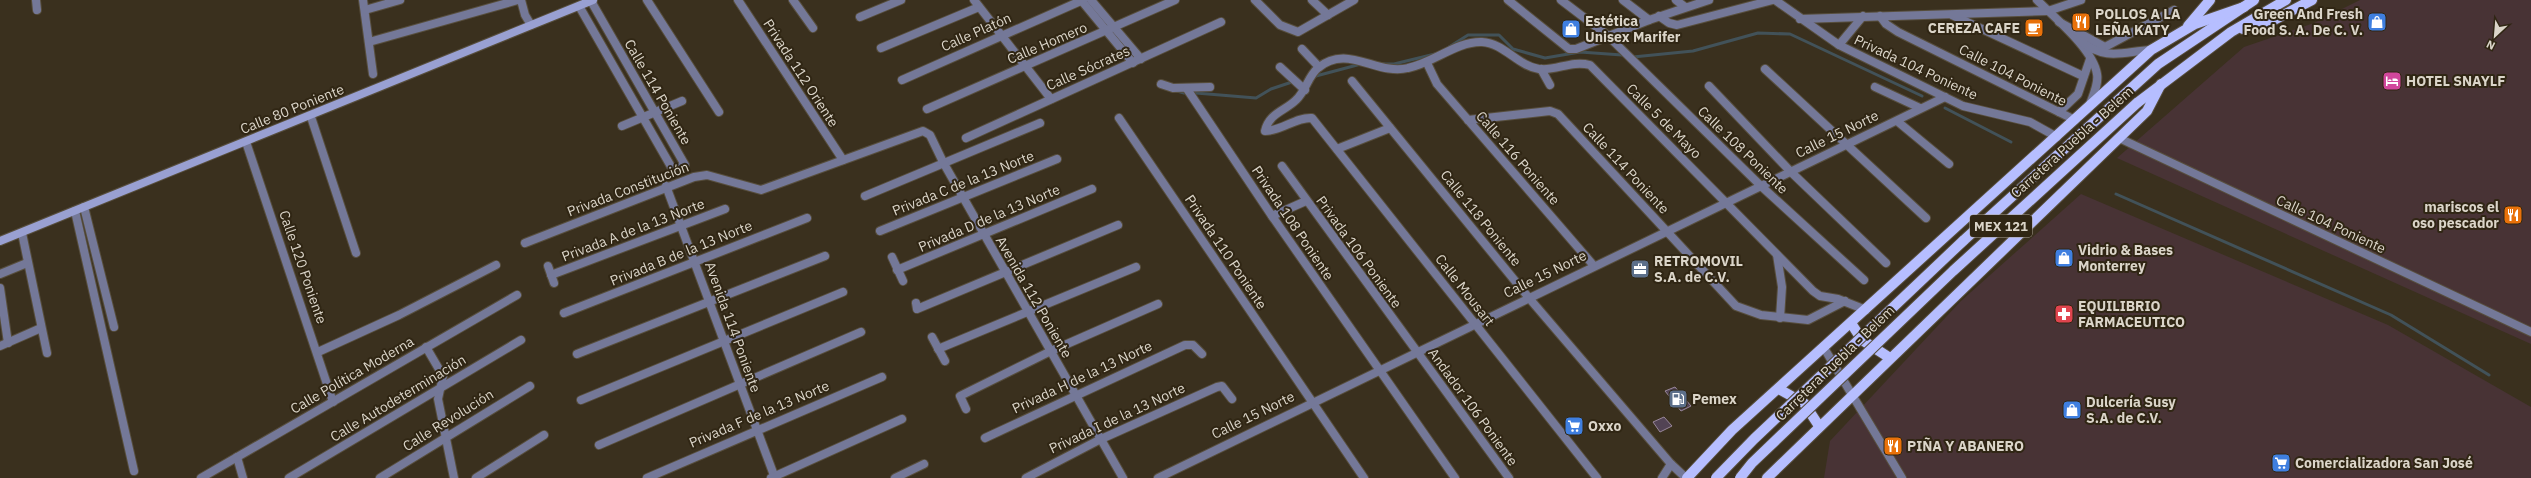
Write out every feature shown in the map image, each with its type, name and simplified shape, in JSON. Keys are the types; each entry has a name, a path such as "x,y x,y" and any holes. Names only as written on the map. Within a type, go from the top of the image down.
{"main road":[{"path":"2186,28 2210,0"},
{"name":"Carretera Puebla - Belem","path":"1716,478 1754,439 1963,241 2130,89 2188,42 2254,0"},
{"name":"Carretera Puebla - Belem","path":"1740,478 1752,463 1958,266 2137,103 2237,30 2286,0"},
{"path":"2237,30 2268,23 2312,0"},
{"path":"1687,478 1732,430 2089,108 2151,50 2186,28 2222,12 2244,7"},
{"path":"1767,478 1819,426 1854,396 1890,358 2147,111 2161,84"},
{"path":"1851,323 1862,340 1890,358"},
{"path":"1779,389 1797,396 1808,404 1819,426"}],"street":[{"path":"36,0 37,10"},
{"path":"363,0 373,74"},
{"path":"365,10 400,0"},
{"path":"369,42 519,0 531,25"},
{"name":"Calle 80 Poniente","path":"0,242 592,0"},
{"name":"Calle 114 Poniente","path":"579,6 673,170 684,167 685,165 592,0"},
{"path":"647,0 719,112"},
{"name":"Privada 112 Oriente","path":"738,0 843,160"},
{"path":"793,0 813,28"},
{"path":"860,17 901,0"},
{"path":"974,0 1000,36 1051,99"},
{"path":"1082,0 1106,32 1133,63"},
{"name":"Calle Platón","path":"902,80 1082,0"},
{"path":"1091,0 1116,27 1142,59"},
{"name":"Calle Homero","path":"928,109 1176,0"},
{"path":"1255,0 1284,30 1291,32 1298,32 1354,0"},
{"path":"1312,0 1328,16"},
{"path":"1508,0 1569,49 1576,49 1685,6 1709,0"},
{"name":"Calle 108 Poniente","path":"1561,0 1607,36 1761,186 1864,280"},
{"path":"1623,0 1649,20"},
{"path":"1676,0 1685,6"},
{"path":"1660,16 1669,23 1677,25 1774,0"},
{"name":"Privada 104 Poniente","path":"1774,0 1839,46 1963,106 2030,122 2057,137"},
{"path":"2037,0 2071,34 2094,66 2097,79 2089,108"},
{"path":"1800,19 2048,11 2081,0"},
{"path":"881,48 979,7"},
{"path":"2059,22 2080,31 2096,44 2106,46 2174,10"},
{"path":"1950,14 2083,76"},
{"path":"1839,46 1863,16"},
{"name":"Calle 104 Poniente","path":"1880,16 1886,24 1898,32 2075,120"},
{"name":"Calle Sócrates","path":"966,138 1221,22"},
{"path":"2071,34 2093,50 2108,55 2123,55 2151,50"},
{"path":"1280,67 1305,90 1319,67 1338,58 1358,57 1376,67 1390,70 1406,69 1427,63 1467,44 1481,42 1492,43 1526,63 1541,69 1550,85"},
{"path":"606,53 618,48"},
{"path":"1302,49 1319,67"},
{"path":"2059,112 2078,94 2090,59"},
{"name":"Calle 5 de Mayo","path":"1541,69 1581,62 1590,65 1820,296 1845,301 1866,310"},
{"name":"Calle 116 Poniente","path":"1427,63 1437,84 1594,266"},
{"path":"1765,69 1845,145 1926,218"},
{"name":"Calle 118 Poniente","path":"1352,81 1529,298 1671,464 1687,478"},
{"path":"627,88 638,83"},
{"path":"1161,84 1173,88 1187,89 1210,87"},
{"path":"1709,86 1791,172 1886,263"},
{"path":"1875,87 1920,108"},
{"name":"Privada 108 Poniente","path":"1187,89 1378,370 1455,478"},
{"name":"Calle Mousart","path":"1305,90 1296,101 1274,115 1265,131 1277,132 1305,117 1312,118 1597,478"},
{"name":"Calle 15 Norte","path":"1158,478 1416,351 1668,232 1945,97"},
{"path":"622,126 682,101"},
{"name":"Calle 114 Poniente","path":"1468,120 1554,112 1736,306 1780,318"},
{"path":"311,116 356,253"},
{"name":"Privada 110 Poniente","path":"1119,118 1364,478"},
{"path":"1897,121 1948,164"},
{"path":"865,196 943,162 1040,123"},
{"path":"1337,149 1390,128"},
{"name":"Privada Constitución","path":"524,243 666,186 694,177 707,175 762,190 923,131"},
{"name":"Avenida 112 Poniente","path":"923,131 930,135 943,162 1005,272 1029,311 1099,440 1123,478"},
{"name":"Calle 104 Poniente","path":"2119,138 2531,332"},
{"name":"Calle 120 Poniente","path":"246,142 318,352 333,402"},
{"name":"Privada C de la 13 Norte","path":"880,231 1057,159"},
{"name":"Privada 106 Poniente","path":"1282,166 1416,351"},
{"name":"Avenida 114 Poniente","path":"666,186 757,429 773,477"},
{"name":"Privada D de la 13 Norte","path":"897,270 1092,189"},
{"path":"1272,216 1306,201"},
{"path":"84,207 114,327"},
{"name":"Privada A de la 13 Norte","path":"548,266 552,279 725,209"},
{"path":"75,211 134,471"},
{"name":"Privada B de la 13 Norte","path":"564,314 694,260 807,218"},
{"path":"917,306 1005,272 1118,225"},
{"path":"22,233 27,263 47,353"},
{"path":"1778,255 1782,287 1780,318 1808,320 1845,301"},
{"path":"577,354 825,256"},
{"path":"892,257 903,281"},
{"path":"0,274 27,263"},
{"path":"318,352 399,315 496,265"},
{"path":"938,350 1136,267"},
{"path":"0,288 4,344 41,328"},
{"path":"581,400 842,292"},
{"name":"Calle Política Moderna","path":"201,478 516,295"},
{"path":"966,409 960,396 1051,351 1158,304"},
{"path":"599,445 739,383 861,332"},
{"path":"932,338 945,361"},
{"name":"Calle Autodeterminación","path":"289,478 521,340"},
{"name":"Privada H de la 13 Norte","path":"985,438 1074,395 1190,344 1202,354"},
{"path":"426,348 443,376 438,399 454,478"},
{"path":"1824,348 1902,478"},
{"name":"Andador 106 Poniente","path":"1416,351 1509,478"},
{"name":"Privada F de la 13 Norte","path":"647,478 882,376"},
{"name":"Calle Revolución","path":"380,478 530,386"},
{"name":"Privada I de la 13 Norte","path":"1026,478 1099,440 1222,386 1232,399"},
{"path":"773,477 902,419"},
{"path":"476,478 544,435"},
{"path":"237,457 243,478"},
{"path":"895,478 924,464"},
{"path":"1662,478 1671,464"}],"shaded area":[{"path":"2360,0 2531,0 2531,344 2117,158 2244,47 2314,23"},
{"path":"2081,194 2388,325 2531,407 2531,478 1824,478 1830,441 1961,301"}],"building":[{"name":"Pemex","path":"1675,387 1691,406 1681,411 1665,391"},
{"name":"Pemex","path":"1664,417 1672,426 1660,432 1653,422"}],"waterway":[{"path":"1633,57 1693,51 1758,33 1790,34 1922,96"},
{"path":"1449,47 1468,35 1499,35 1513,49 1545,58 1580,52 1622,55"},
{"path":"1382,64 1394,64 1435,54"},
{"path":"1316,76 1361,64"},
{"path":"1196,93 1256,98 1271,89 1292,82"},
{"path":"1177,91 1184,93"},
{"path":"1945,108 2011,142"},
{"path":"2116,194 2391,315 2489,375"}],"place":[{"name":"POLLOS A LA LEÑA KATY","path":"2081,22"},
{"name":"Green And Fresh Food S. A. De C. V.","path":"2377,22"},
{"name":"CEREZA CAFE","path":"2034,28"},
{"name":"Estética Unisex Marifer","path":"1571,29"},
{"name":"HOTEL SNAYLF","path":"2392,81"},
{"name":"mariscos el oso pescador","path":"2513,215"},
{"name":"Vidrio & Bases Monterrey","path":"2064,258"},
{"name":"RETROMOVIL S.A. de C.V.","path":"1640,269"},
{"name":"EQUILIBRIO FARMACEUTICO","path":"2064,314"},
{"name":"Pemex","path":"1678,399"},
{"name":"Dulcería Susy S.A. de C.V.","path":"2072,410"},
{"name":"Oxxo","path":"1574,426"},
{"name":"PIÑA Y ABANERO","path":"1893,446"},
{"name":"Comercializadora San José","path":"2281,463"}]}
